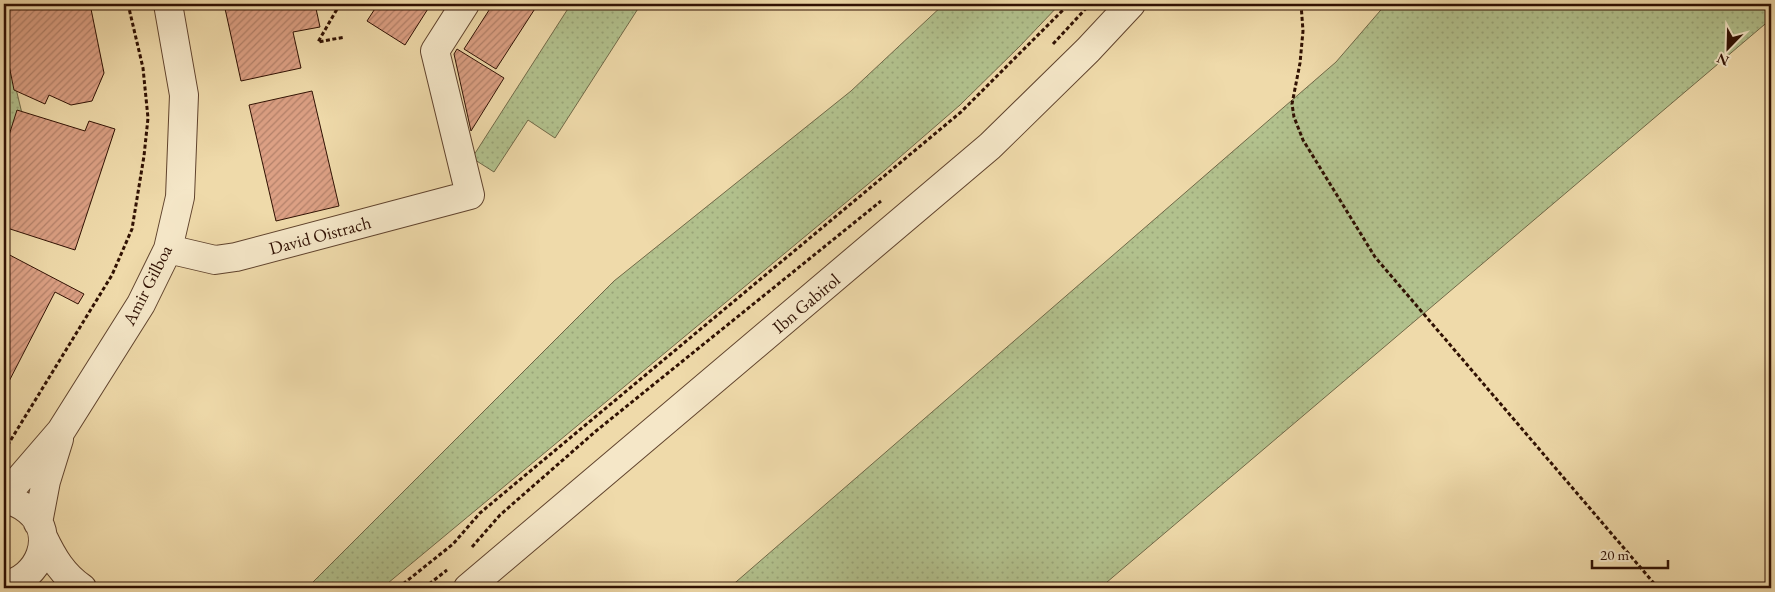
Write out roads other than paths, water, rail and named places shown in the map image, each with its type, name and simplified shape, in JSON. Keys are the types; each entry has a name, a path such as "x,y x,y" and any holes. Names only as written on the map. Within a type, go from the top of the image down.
{"street":[{"name":"Amir Gilboa","path":"4,498 61,431 140,304 168,249 180,197 184,95 168,4"},
{"name":"David Oistrach","path":"168,249 215,260 236,257 470,195 435,51 465,4"},
{"name":"Ibn Gabirol","path":"468,588 990,146 1088,50 1131,4"},
{"name":"Amir Gilboa","path":"15,586 36,566 42,552 41,530 46,481 61,431"},
{"path":"4,498 17,502 30,510 55,562 70,580 82,588"}]}
